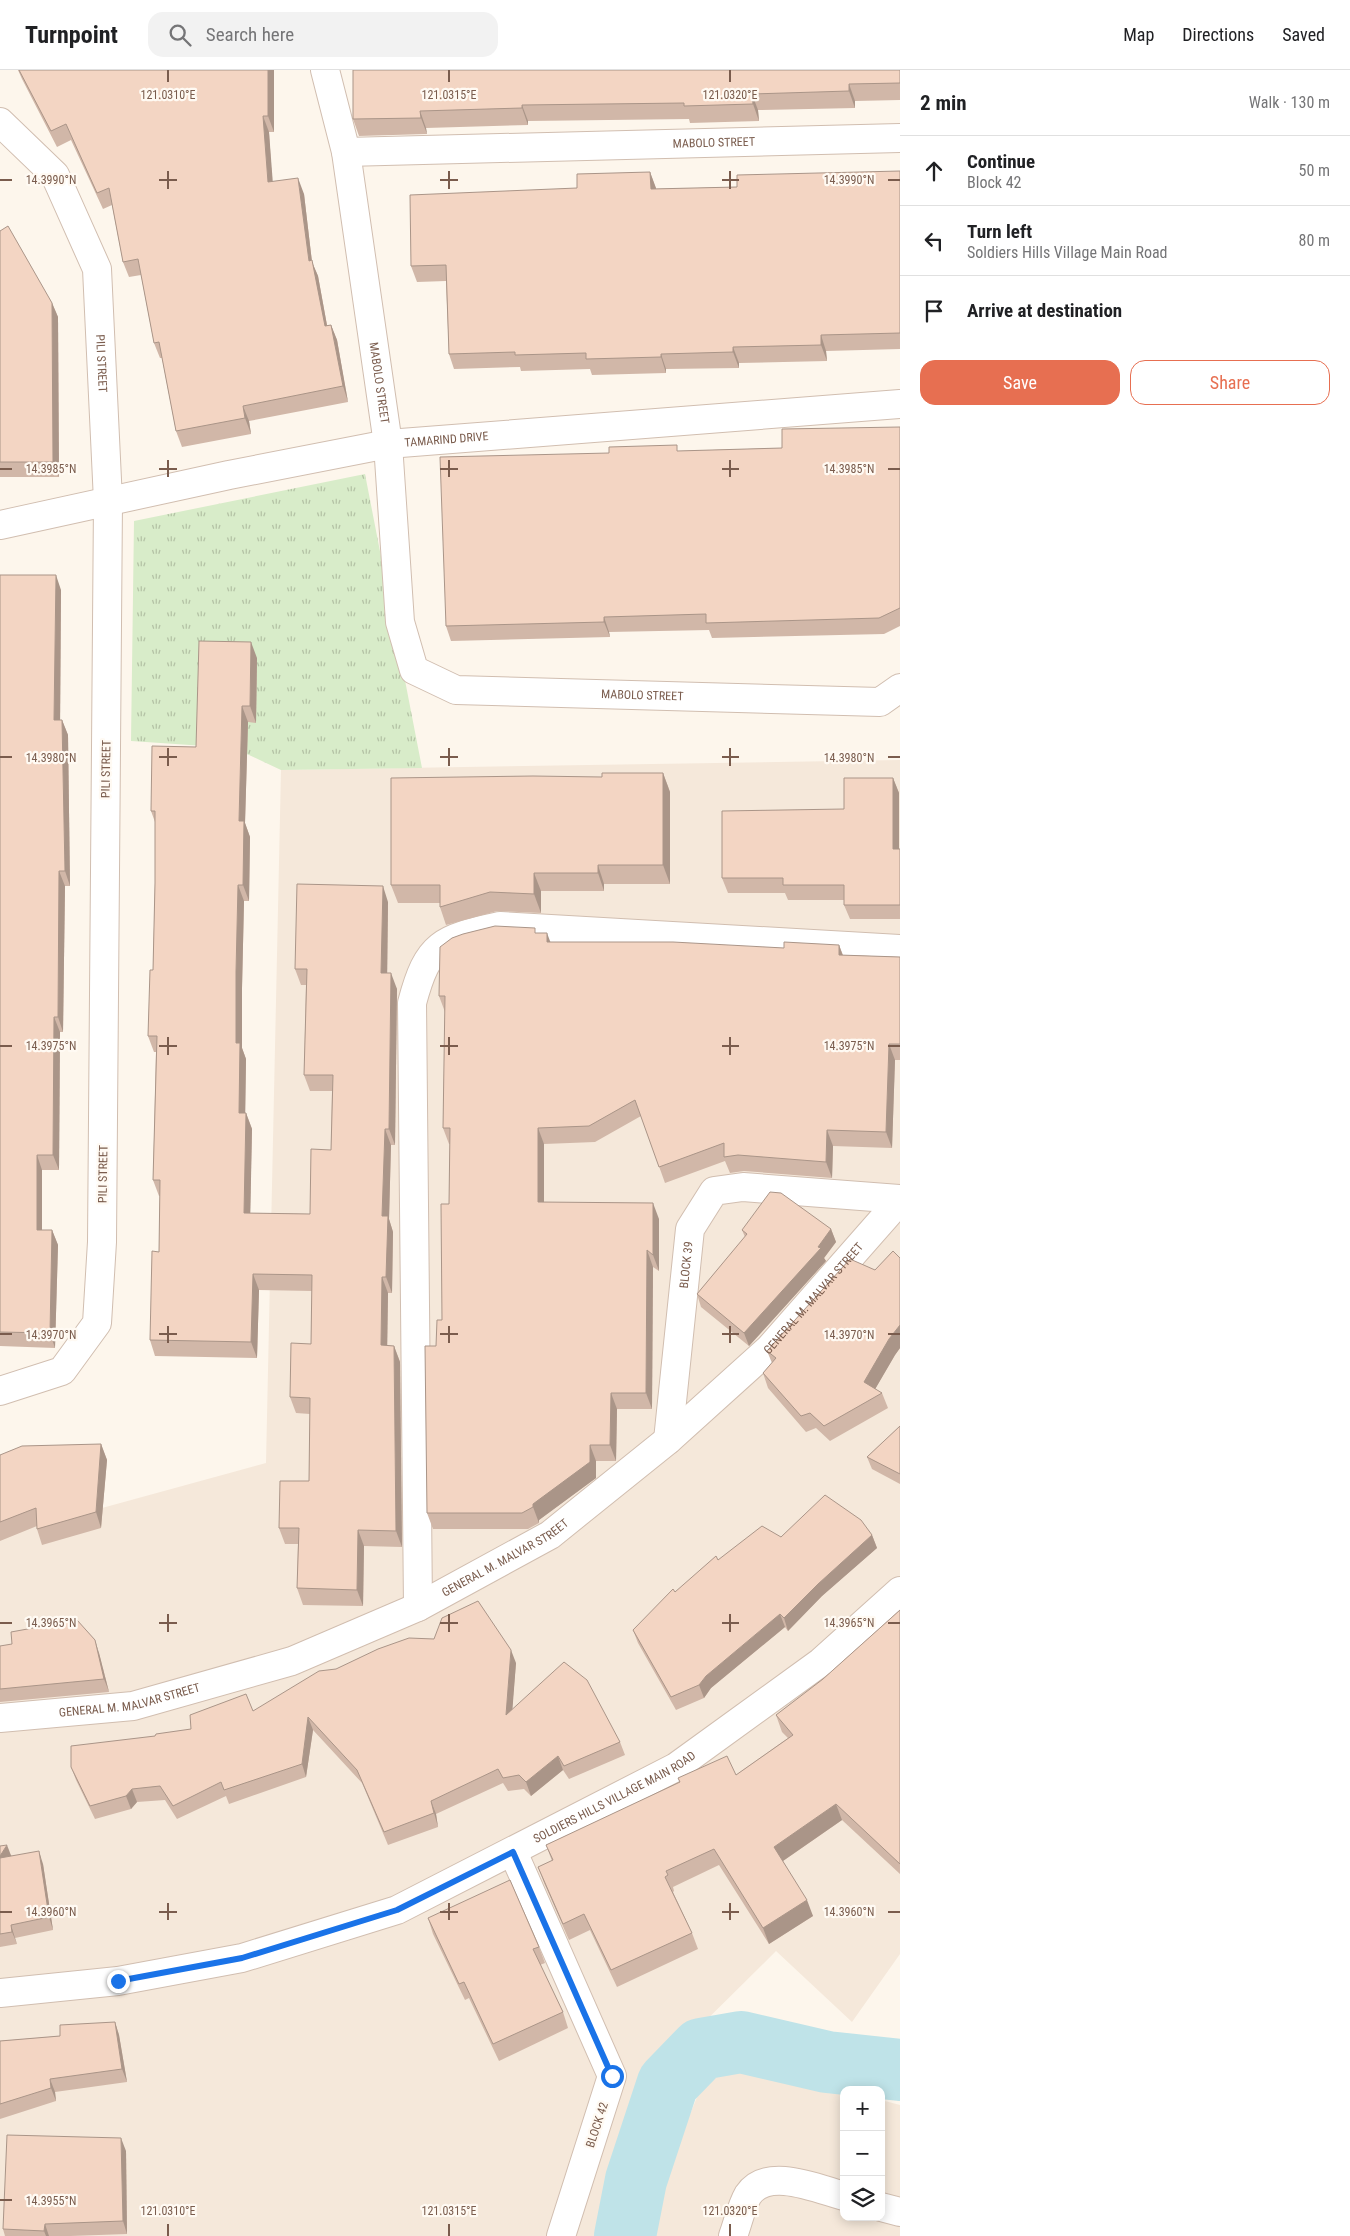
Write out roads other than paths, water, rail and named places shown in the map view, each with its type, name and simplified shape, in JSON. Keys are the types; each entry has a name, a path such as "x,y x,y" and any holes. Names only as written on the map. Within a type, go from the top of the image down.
{"street":[{"path":"325,70 346,152"},
{"name":"PILI STREET","path":"0,122 55,175 97,269 108,502 102,1242 97,1323 62,1371 0,1391"},
{"name":"MABOLO STREET","path":"900,138 346,152 388,444 400,622 414,670 456,690 880,702 900,688"},
{"name":"TAMARIND DRIVE","path":"0,525 229,475 388,444 900,404"},
{"path":"418,1607 412,1003 419,976 432,952 460,934 500,926 900,949"},
{"name":"BLOCK 39","path":"668,1440 690,1229 714,1191 743,1187 900,1200"},
{"name":"GENERAL M. MALVAR STREET","path":"0,1718 133,1706 292,1660 418,1607 550,1535 668,1440 769,1349 900,1200"},
{"name":"SOLDIERS HILLS VILLAGE MAIN ROAD","path":"0,1993 118,1981 242,1958 397,1910 676,1767 821,1662 900,1591"},
{"name":"BLOCK 42","path":"513,1852 612,2076 561,2236"},
{"path":"733,2236 748,2194 764,2182 783,2180 840,2195"},
{"path":"885,2208 900,2212"}],"waterway":[{"path":"625,2236 636,2180 668,2083 701,2049 741,2042 827,2062 900,2070"}]}
